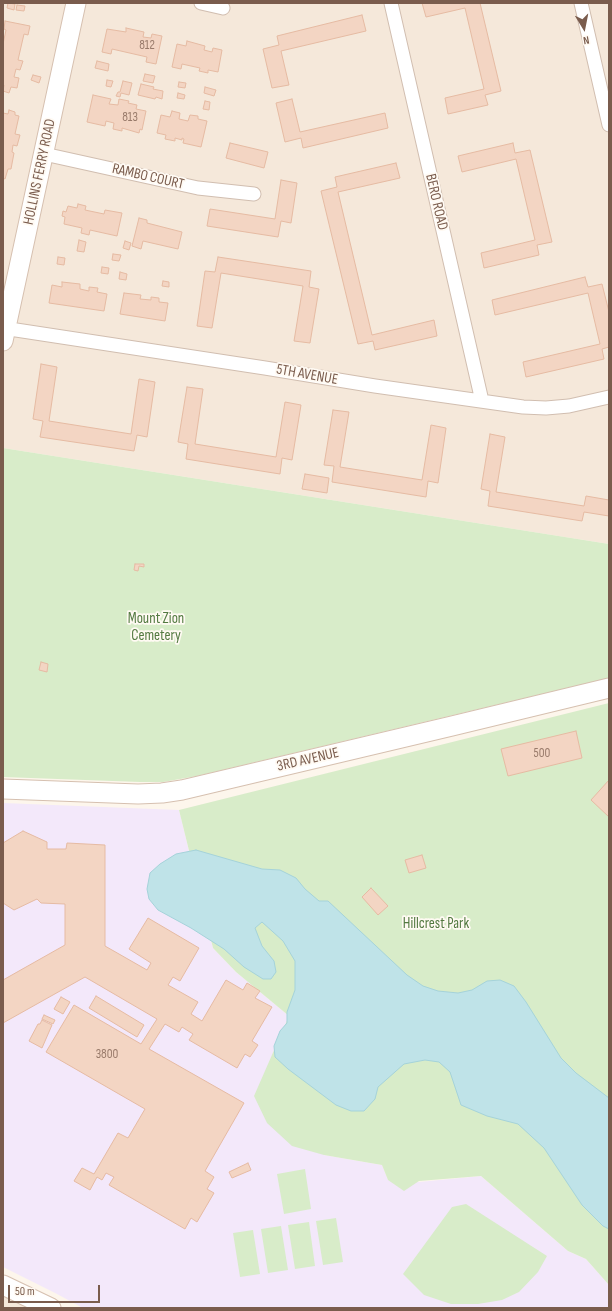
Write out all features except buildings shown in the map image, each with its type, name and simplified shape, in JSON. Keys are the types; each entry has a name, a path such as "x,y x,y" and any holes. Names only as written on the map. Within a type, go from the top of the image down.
{"street":[{"name":"HOLLINS FERRY ROAD","path":"4,332 76,3"},
{"path":"201,3 223,8"},
{"name":"BERO ROAD","path":"390,3 482,401"},
{"path":"581,3 609,125"},
{"name":"RAMBO COURT","path":"44,154 198,188 254,194"},
{"name":"5TH AVENUE","path":"4,332 265,368 375,386 523,407 546,408 569,406 609,397"},
{"name":"3RD AVENUE","path":"3,789 138,794 182,790 609,688"},
{"path":"3,1285 51,1308"}],"shaded area":[{"path":"3,3 609,3 609,544 3,448"},
{"path":"3,803 179,810 213,948 236,972 289,1016 324,1155 382,1165 388,1180 419,1182 481,1176 568,1251 586,1259 609,1285 609,1308 83,1308 3,1267"},
{"path":"3,1296 28,1308 3,1308"}],"green space":[{"name":"Mount Zion Cemetery","path":"3,448 609,544 609,678 197,776 163,782 3,777"},
{"name":"Hillcrest Park","path":"609,703 609,1285 586,1259 568,1251 481,1176 419,1181 404,1191 388,1180 382,1165 324,1155 292,1146 267,1123 254,1096 289,1016 236,972 213,948 179,810"},
{"path":"305,1169 311,1209 284,1214 277,1174"},
{"path":"466,1204 547,1256 538,1272 519,1292 502,1300 478,1304 451,1304 424,1295 403,1274 452,1207"},
{"path":"336,1218 343,1262 323,1265 316,1221"},
{"path":"309,1222 315,1266 295,1269 288,1225"},
{"path":"281,1226 288,1270 268,1273 261,1229"},
{"path":"253,1230 260,1274 240,1277 233,1233"}],"water":[{"path":"196,850 262,869 280,870 296,878 305,889 319,901 328,901 407,975 423,986 438,991 458,993 472,990 487,981 500,980 514,986 526,1002 561,1058 576,1073 609,1098 609,1229 603,1226 582,1205 544,1148 518,1124 487,1116 461,1105 450,1072 439,1062 425,1060 404,1064 378,1087 375,1099 364,1111 351,1111 336,1105 288,1069 275,1057 274,1046 280,1031 287,1023 287,1012 295,990 295,961 283,941 262,922 255,928 262,946 274,961 276,972 271,979 263,979 244,967 224,949 191,928 158,910 149,899 147,889 150,873 160,864 176,854"}]}
